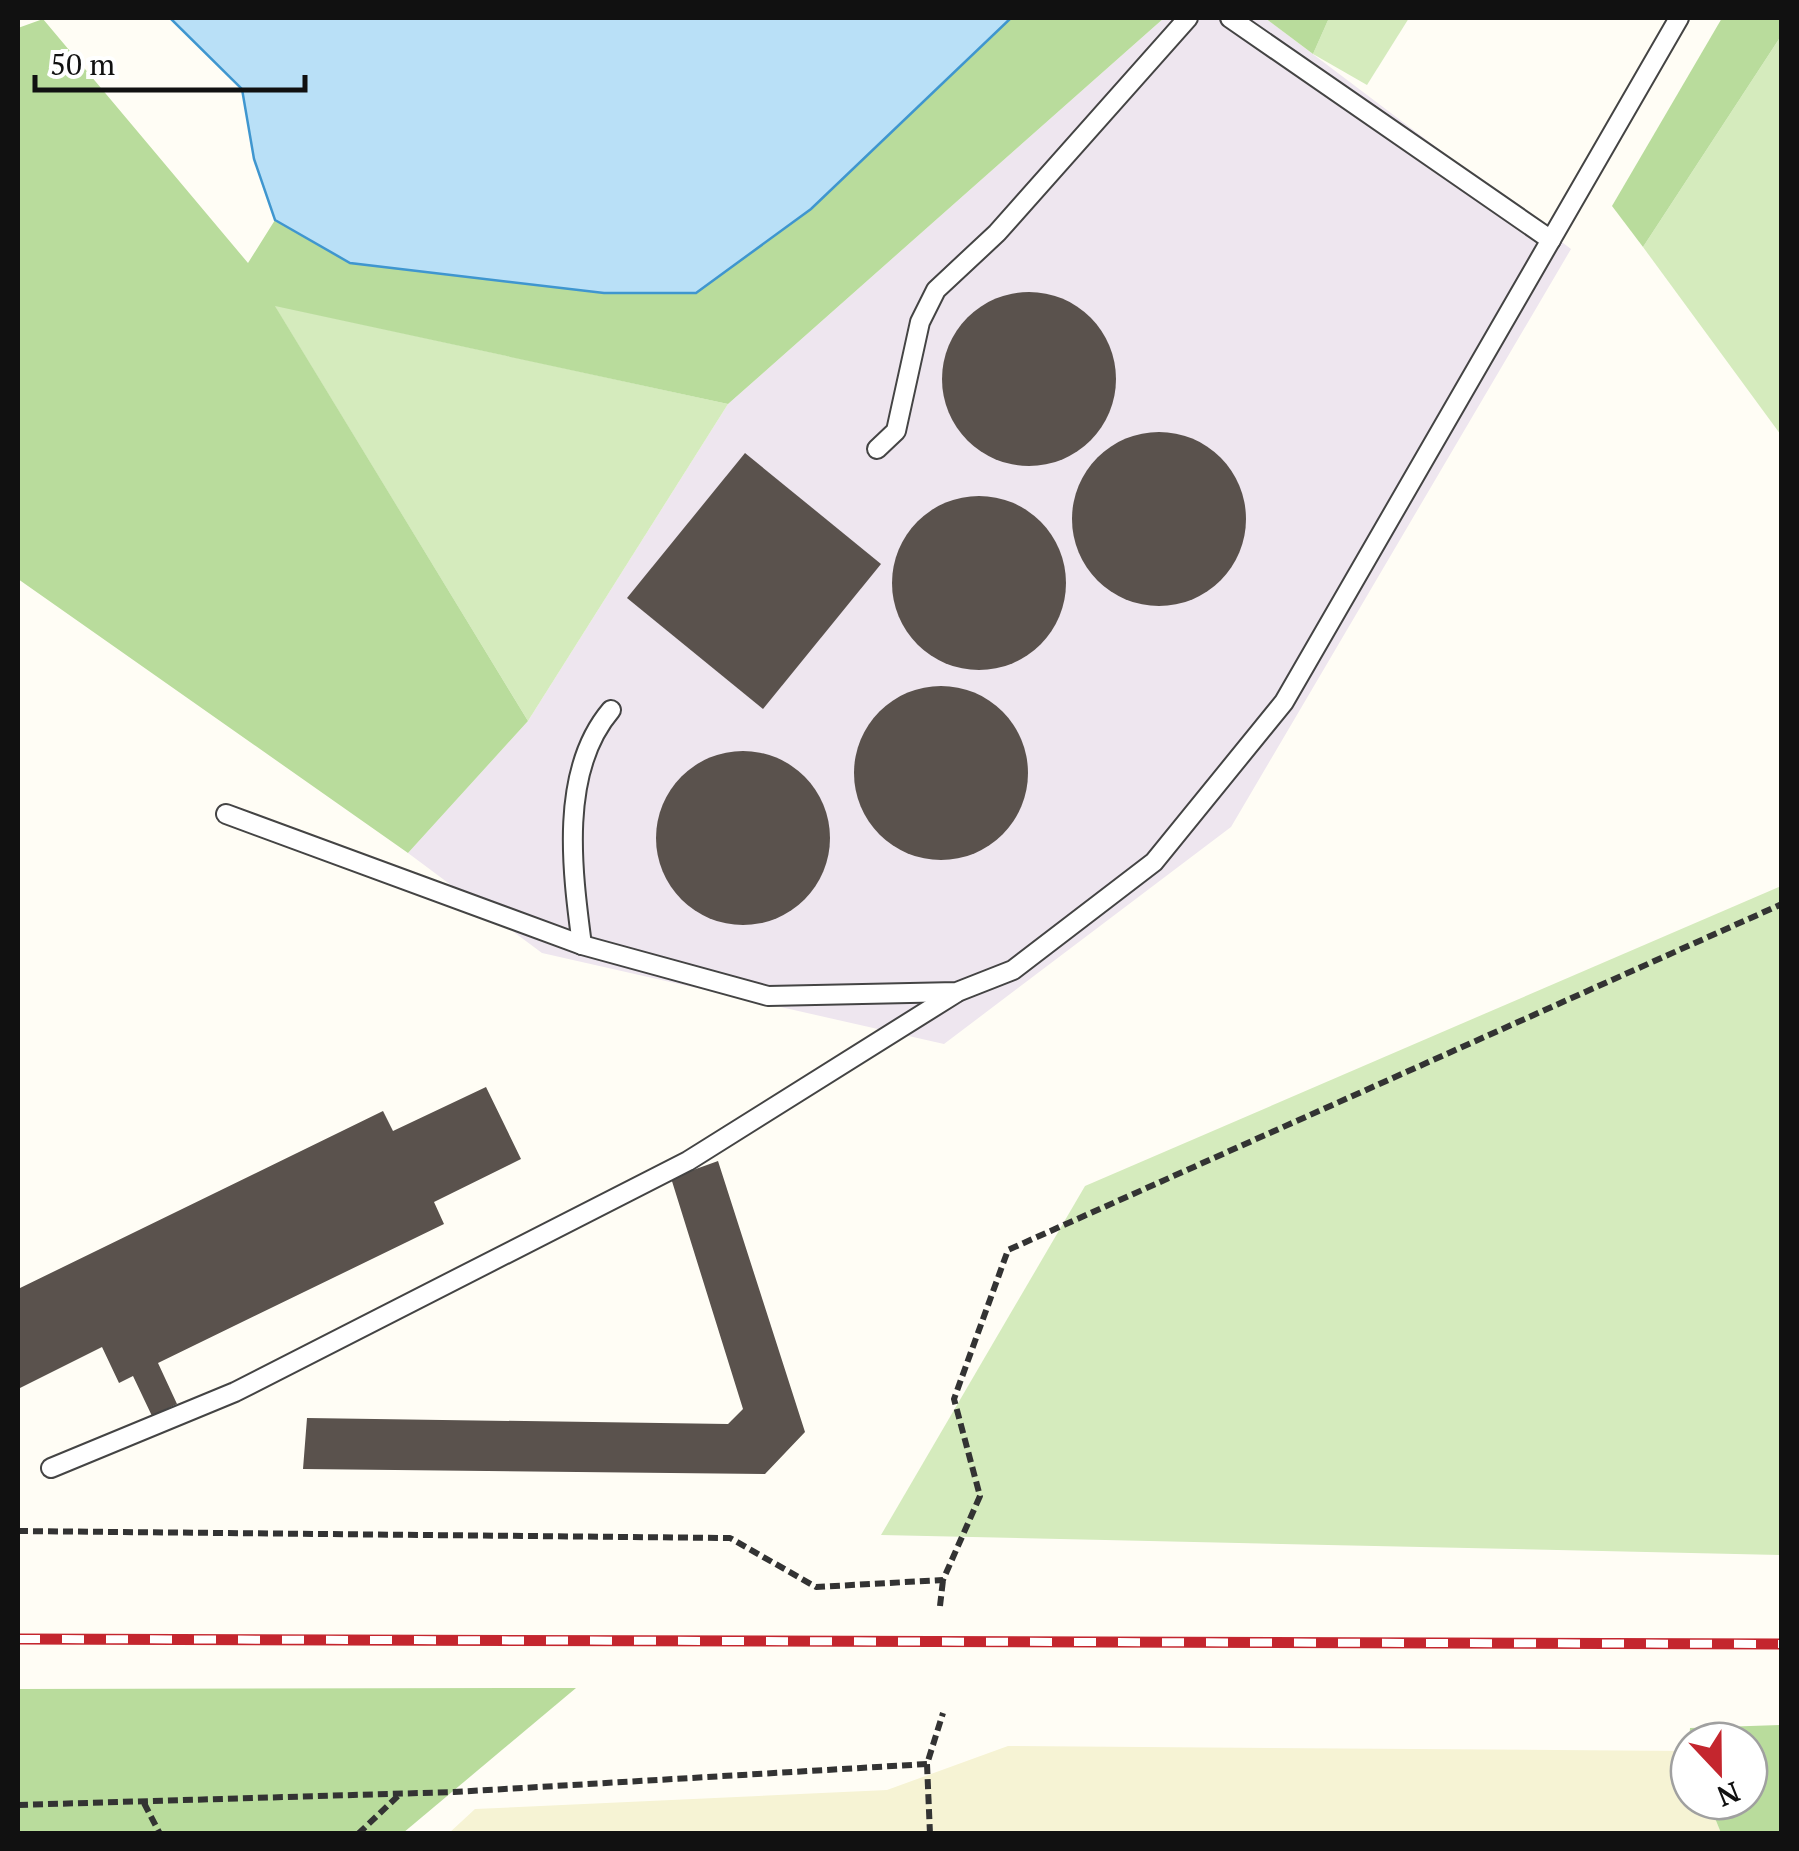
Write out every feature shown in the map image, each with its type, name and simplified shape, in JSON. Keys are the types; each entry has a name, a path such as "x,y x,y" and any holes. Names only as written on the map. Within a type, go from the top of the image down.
{"lane":[{"path":"877,449 896,430 920,322 936,290 997,232 1188,18"},
{"path":"1230,18 1551,240"},
{"path":"51,1468 235,1392 688,1162 957,992 1013,970 1154,862 1284,702 1679,18"},
{"path":"582,944 575,891 575,793 593,731 611,710"},
{"path":"226,814 582,944 768,996 957,992"}],"path":[{"path":"940,1606 943,1580 980,1496 954,1399 1008,1250 1782,904"},
{"path":"18,1531 730,1538 816,1586 943,1580"},
{"path":"930,1834 926,1764 943,1713"},
{"path":"18,1805 400,1794 926,1764"},
{"path":"358,1834 400,1794"},
{"path":"144,1803 160,1834"}],"shaded area":[{"path":"1164,18 1265,18 1571,249 1231,827 944,1044 542,953 408,853 528,721 728,404"},
{"path":"1008,1746 1669,1751 1669,1821 1716,1821 1721,1833 448,1834 475,1809 887,1790"}],"green space":[{"path":"1011,18 1164,18 728,404 275,306 528,721 408,853 18,579 18,28 43,19 248,263 275,220 350,263 604,293 695,293 811,209"},
{"path":"1265,18 1329,18 1313,54"},
{"path":"1329,18 1409,18 1367,85 1313,54"},
{"path":"1722,18 1781,18 1781,36 1643,247 1612,206"},
{"path":"1781,36 1781,435 1643,247"},
{"path":"274,305 728,404 528,721"},
{"path":"1781,886 1781,1555 881,1535 1085,1186"},
{"path":"576,1688 403,1833 18,1833 18,1689"},
{"path":"1769,1725 1781,1725 1781,1833 1721,1833 1716,1821 1769,1821"}],"water":[{"path":"170,18 1011,18 811,209 696,293 604,293 350,263 275,220 254,159 242,89"}],"building":[{"path":"1029,292 1062,299 1090,318 1109,346 1116,379 1109,412 1090,440 1062,459 1029,466 996,459 968,440 949,412 942,379 949,346 968,318 996,299"},
{"path":"1159,432 1192,439 1220,458 1239,486 1246,519 1239,552 1220,580 1192,599 1159,606 1126,599 1098,580 1079,552 1072,519 1079,486 1098,458 1126,439"},
{"path":"745,453 881,564 763,709 627,598"},
{"path":"979,496 1012,503 1040,522 1059,550 1066,583 1059,616 1040,644 1012,663 979,670 946,663 918,644 899,616 892,583 899,550 918,522 946,503"},
{"path":"941,686 974,693 1002,712 1021,740 1028,773 1021,806 1002,834 974,853 941,860 908,853 880,834 861,806 854,773 861,740 880,712 908,693"},
{"path":"743,751 776,758 804,777 823,805 830,838 823,871 804,899 776,918 743,925 710,918 682,899 663,871 656,838 663,805 682,777 710,758"},
{"path":"486,1087 521,1159 434,1202 444,1224 158,1363 177,1404 152,1416 133,1376 119,1383 102,1347 18,1389 18,1289 383,1111 393,1131"},
{"path":"718,1161 805,1432 765,1474 303,1469 307,1418 728,1424 743,1409 671,1178"}],"railway":[{"path":"18,1639 1782,1644"}]}
